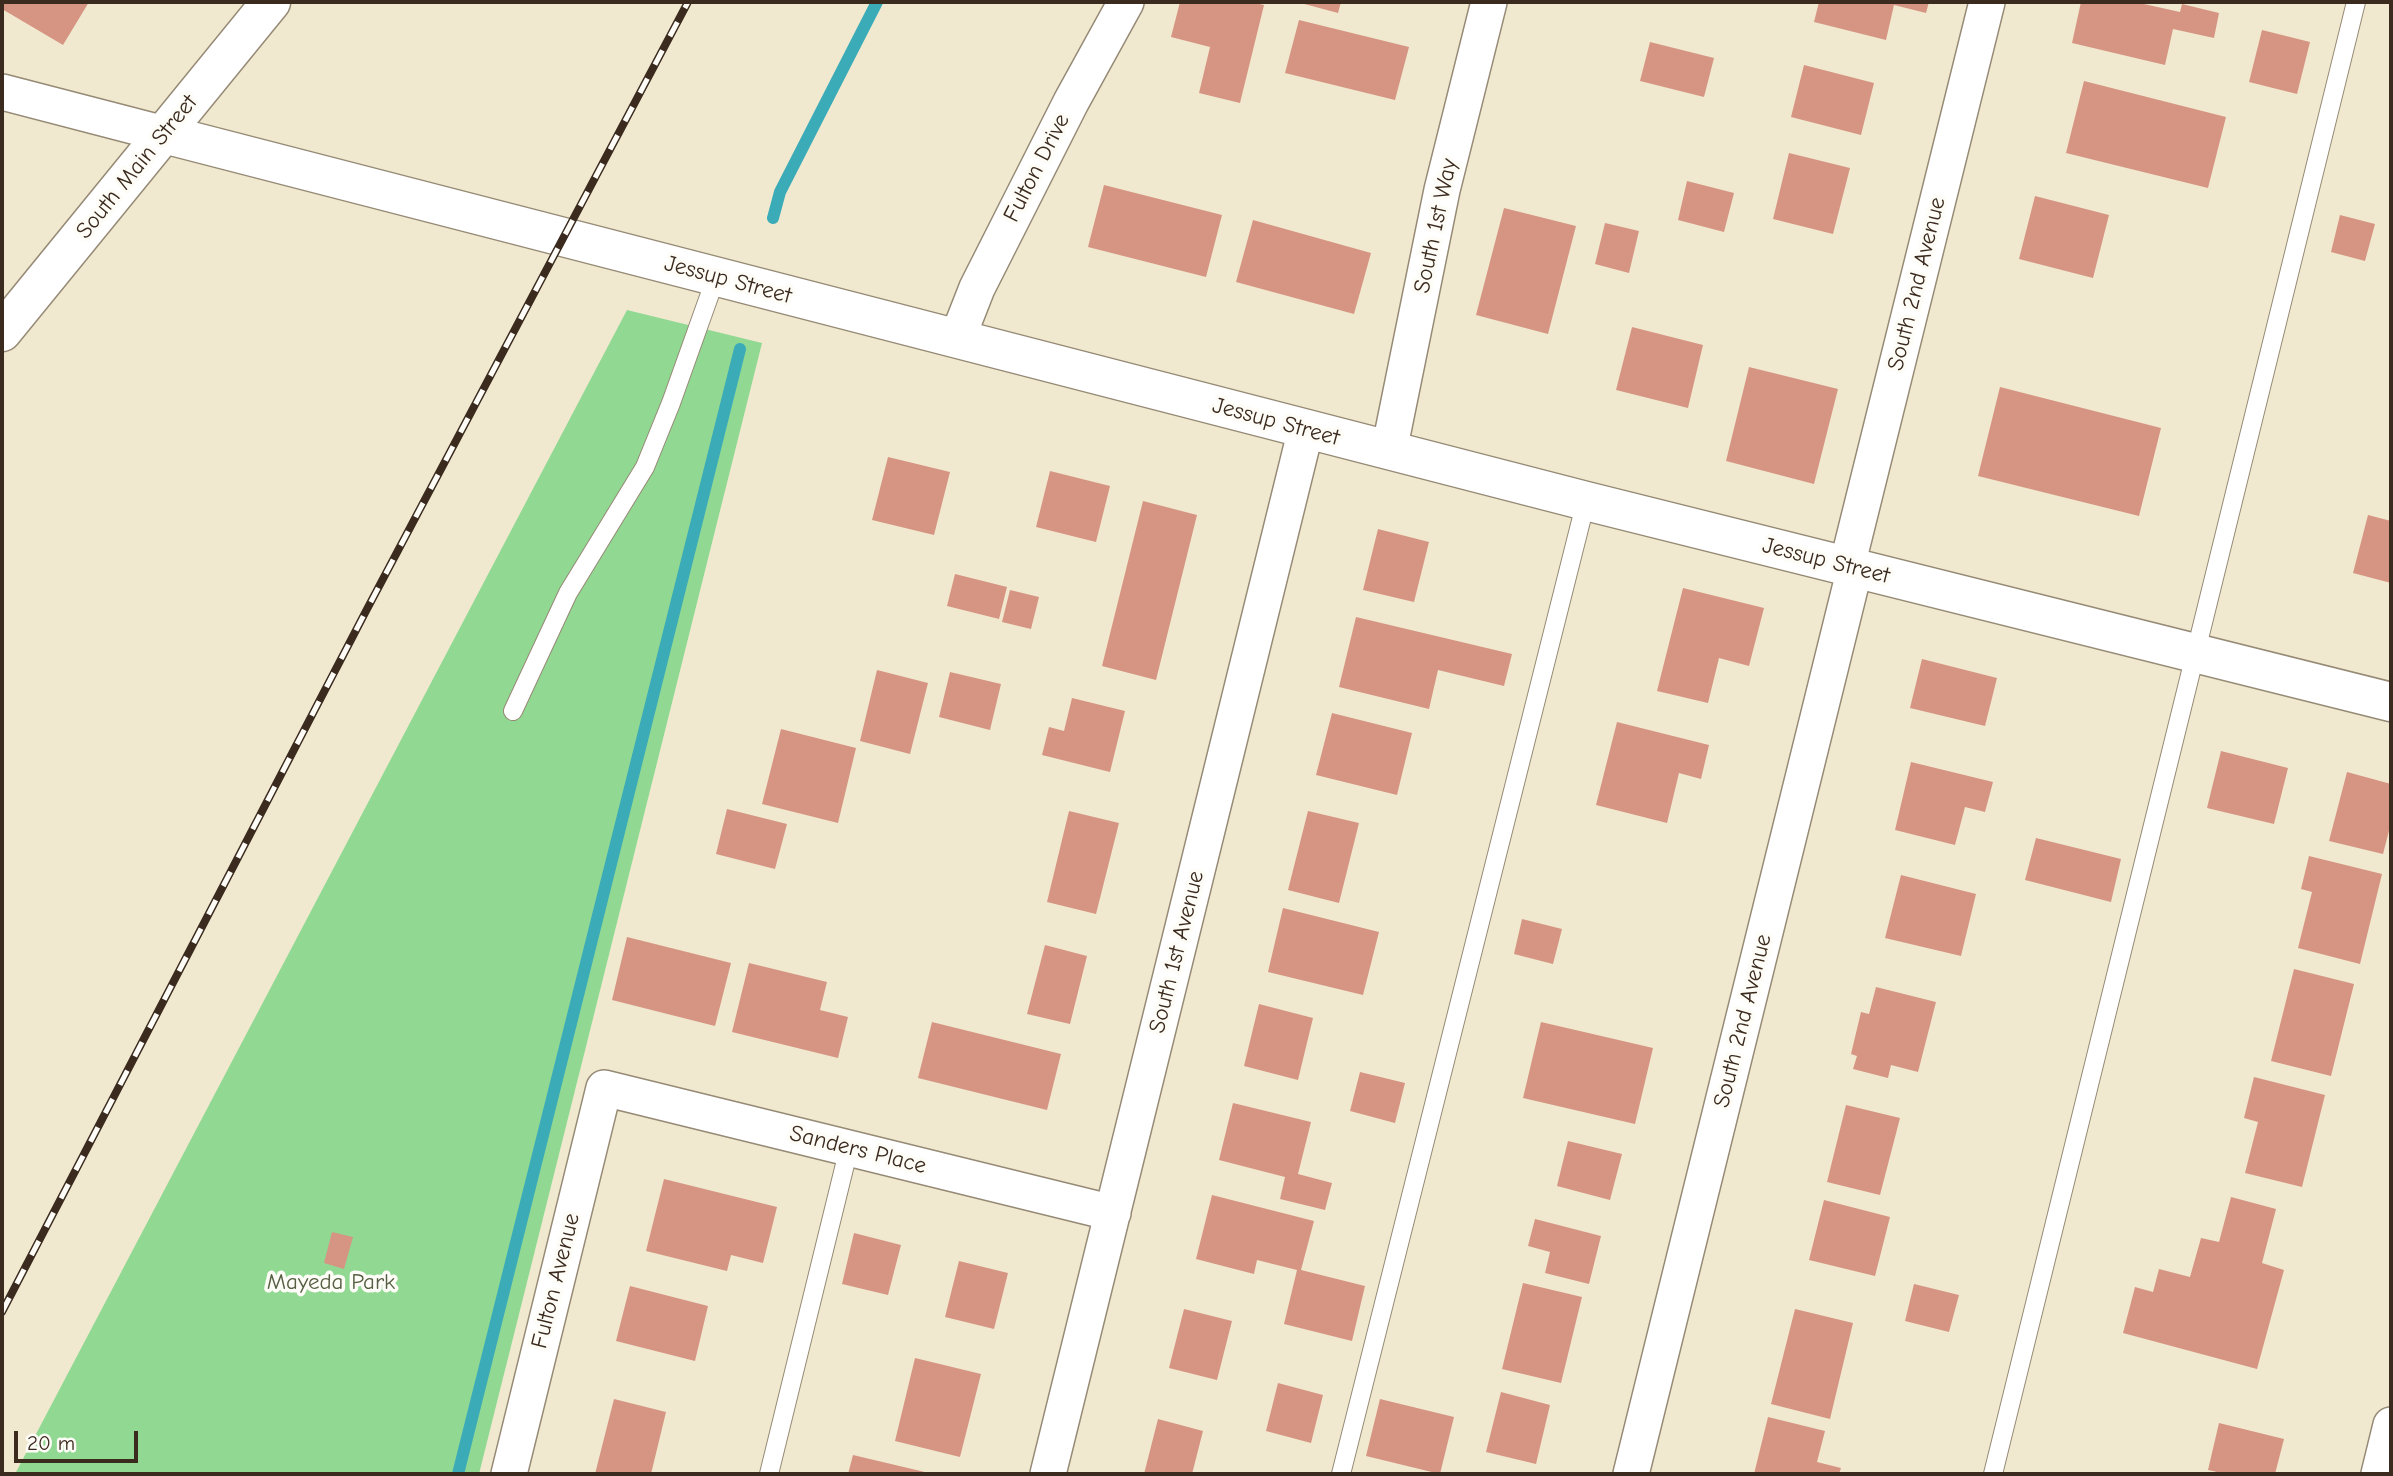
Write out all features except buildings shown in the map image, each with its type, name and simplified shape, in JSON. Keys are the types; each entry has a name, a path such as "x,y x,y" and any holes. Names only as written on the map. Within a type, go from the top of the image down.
{"street":[{"name":"South Main Street","path":"2,332 271,2"},
{"name":"Fulton Drive","path":"957,339 977,288 1071,102 1126,2"},
{"name":"South 1st Way","path":"1389,451 1442,190 1489,2"},
{"name":"South 2nd Avenue","path":"1631,1474 1987,2"},
{"path":"2,92 164,134"},
{"name":"Jessup Street","path":"164,134 1389,451 2391,702"},
{"name":"South 1st Avenue","path":"1048,1474 1306,429"},
{"name":"Sanders Place","path":"604,1088 1113,1213"},
{"name":"Fulton Avenue","path":"509,1474 604,1088"},
{"path":"2379,1474 2391,1425"}],"lane":[{"path":"1993,1474 2356,2"},
{"path":"513,711 568,593 645,467 716,276"},
{"path":"1341,1474 1586,501"},
{"path":"769,1474 849,1148"}],"green space":[{"name":"Mayeda Park","path":"627,310 762,343 479,1474 15,1474"}],"waterway":[{"path":"773,218 780,192 877,2"},
{"path":"458,1474 740,349"}],"railway":[{"path":"2,1312 366,611 688,2"}]}
